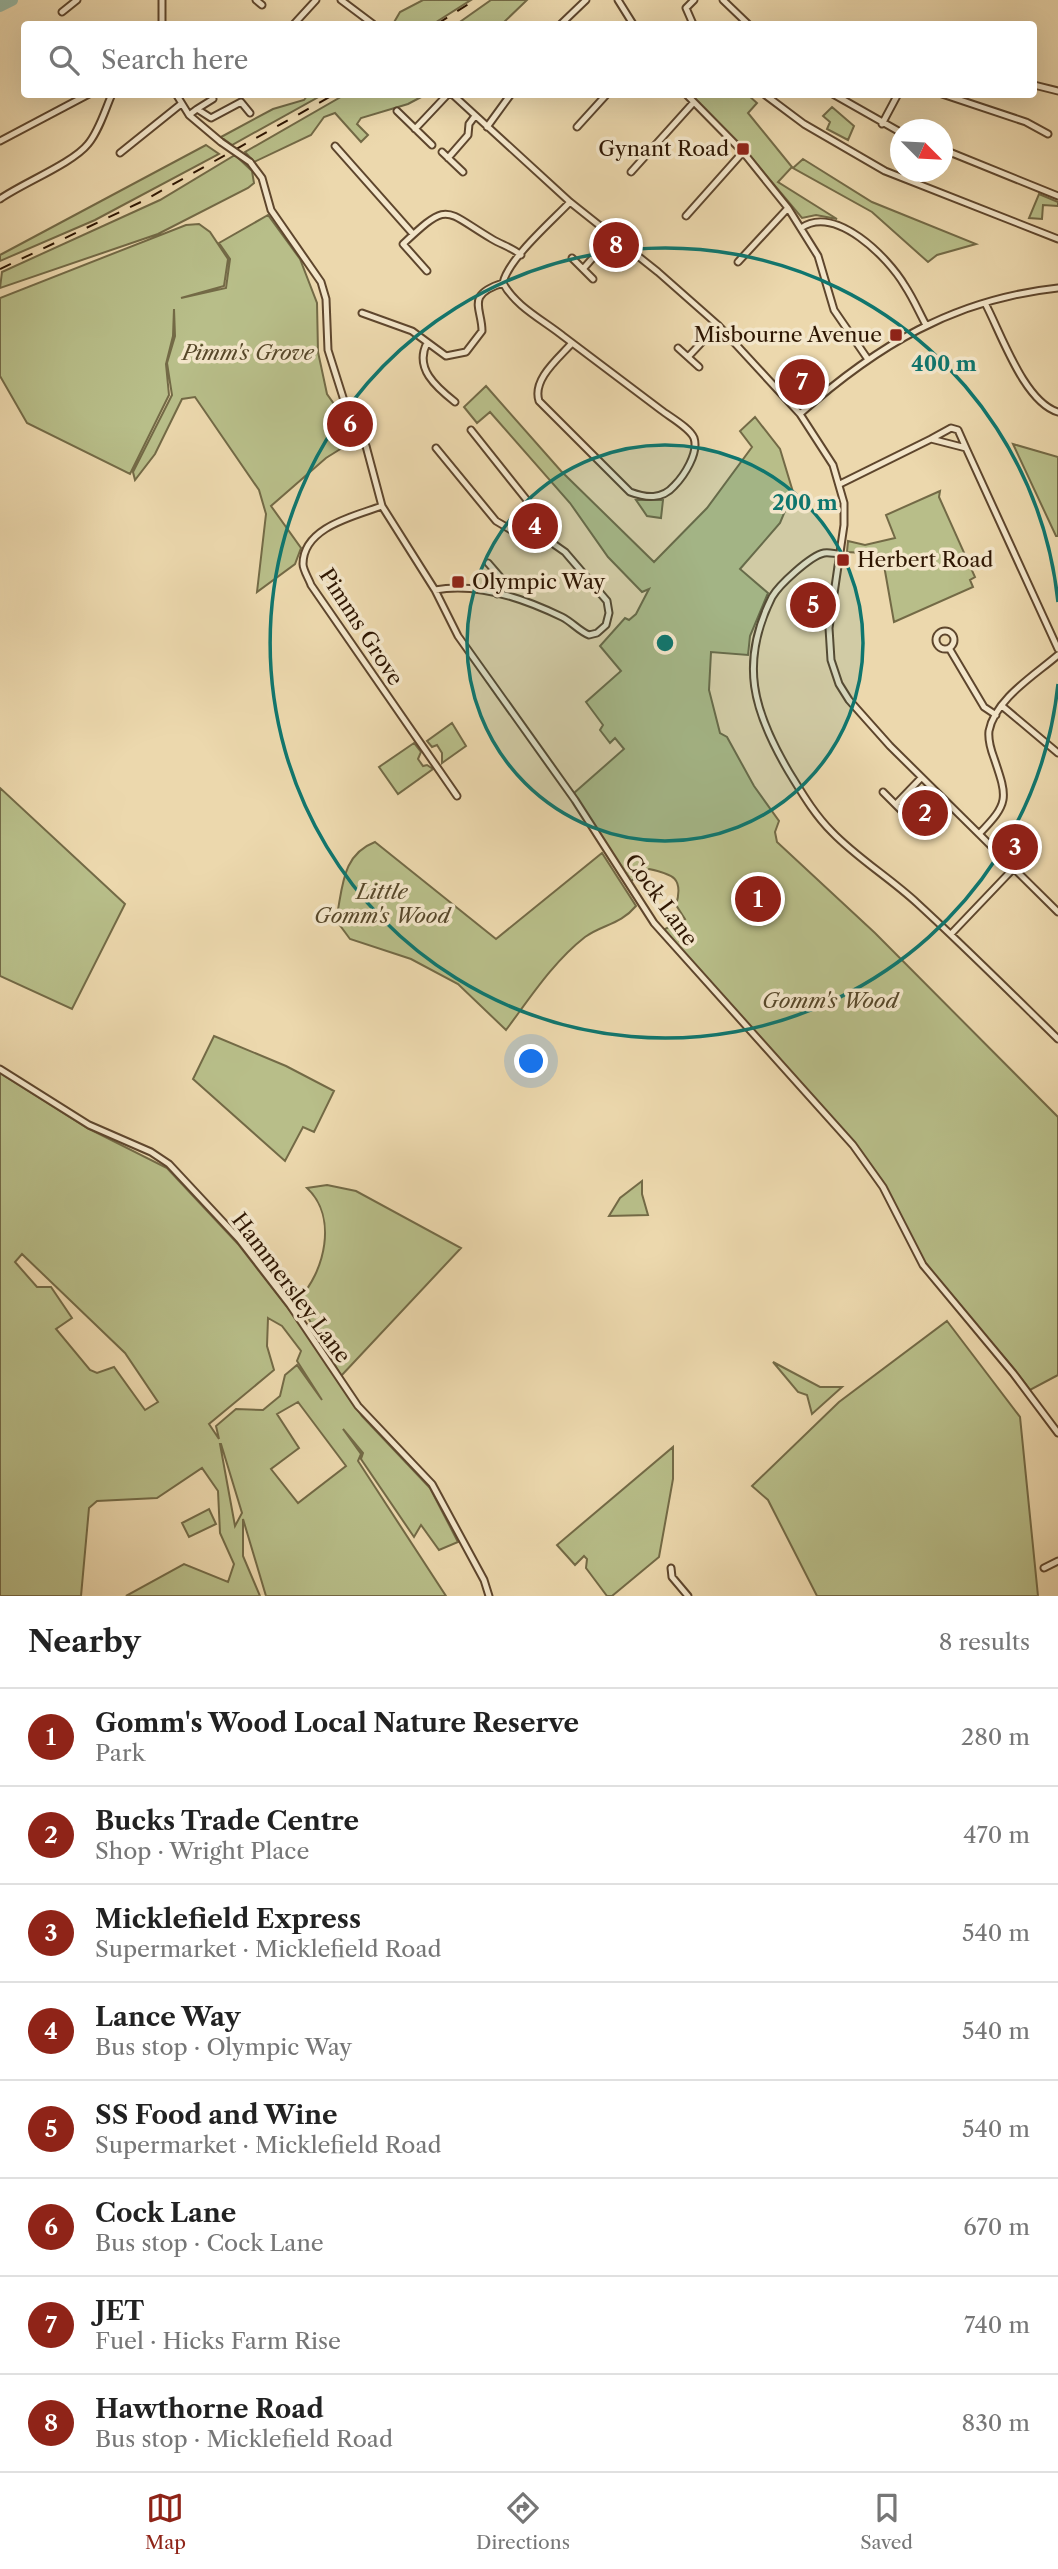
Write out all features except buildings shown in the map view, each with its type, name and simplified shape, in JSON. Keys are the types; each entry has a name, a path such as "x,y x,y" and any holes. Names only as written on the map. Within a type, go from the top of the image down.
{"street":[{"path":"62,12 77,0"},
{"path":"162,0 162,21"},
{"path":"256,0 262,5"},
{"path":"297,21 316,0"},
{"path":"341,0 369,21"},
{"path":"348,6 354,0"},
{"path":"564,21 586,0"},
{"path":"618,0 631,21"},
{"path":"692,21 686,8 694,0"},
{"path":"723,0 745,21"},
{"path":"1037,86 1058,91"},
{"path":"0,141 81,98"},
{"path":"0,199 27,181 74,158 89,143 110,98"},
{"name":"Cock Lane","path":"178,98 189,114 250,163 261,178 271,210 321,282 326,299 328,350 347,411 371,461 382,506 435,590 458,636 575,800 653,923 853,1145 883,1187 923,1265 1013,1373 1058,1433"},
{"path":"415,129 446,98"},
{"path":"455,98 570,202 718,325 793,411 800,414 824,447 840,484 844,525 830,628 831,660 839,684 861,714 921,778 1058,912"},
{"path":"487,127 509,98"},
{"path":"577,127 603,98"},
{"path":"690,98 743,152 788,208 818,256 834,310 867,358"},
{"path":"769,98 804,124 885,171 1058,239"},
{"path":"839,98 890,128"},
{"path":"881,124 896,98"},
{"path":"954,98 1027,122 1048,134"},
{"path":"189,114 213,99"},
{"path":"197,109 211,118 241,102 250,113"},
{"path":"631,172 694,102"},
{"path":"120,153 181,104"},
{"path":"397,111 432,145"},
{"path":"448,158 468,135 469,124 475,116"},
{"path":"335,146 413,234"},
{"path":"442,152 463,172"},
{"path":"686,216 743,152"},
{"path":"953,153 1058,196"},
{"path":"570,202 521,255 507,272 503,283 510,296 572,343 692,434 695,447 690,462 675,486 665,494 647,497 630,492 539,401 537,391 540,381 572,343"},
{"path":"738,262 788,208"},
{"path":"427,271 403,244 435,215 451,214 521,255"},
{"path":"801,228 812,220 827,220 859,238 879,254 905,285 926,325"},
{"path":"583,269 612,236"},
{"path":"572,258 593,279"},
{"path":"362,313 399,325 420,336 441,354 452,356 470,348 483,327 477,304 492,286 503,283"},
{"path":"800,414 867,358 926,325 985,303 1058,288"},
{"path":"985,303 1027,387 1039,401 1058,412"},
{"path":"688,356 718,325"},
{"path":"427,343 421,356 425,370 455,402"},
{"path":"678,348 699,368"},
{"path":"840,484 951,428 958,430 1058,649"},
{"path":"435,590 457,585 498,594 561,617 589,635 602,629 609,617 607,601 553,542 526,499 471,430"},
{"path":"931,439 966,448"},
{"path":"436,448 496,522 540,547 553,542"},
{"name":"Pimms Grove","path":"382,506 320,532 303,564 311,585 457,796"},
{"path":"840,554 819,556 786,580 773,596 754,646 752,679 757,703 780,757 807,802 827,827 884,873 951,934 1058,1039"},
{"path":"488,563 501,578 498,594"},
{"path":"949,648 984,708 996,715"},
{"path":"978,834 1000,811 1004,802 1005,792 989,732 996,715 1002,706 1058,655"},
{"path":"1002,706 1058,753"},
{"path":"896,804 921,778"},
{"path":"883,792 907,816"},
{"path":"951,934 1013,869"},
{"name":"Hammersley Lane","path":"0,1069 89,1125 151,1152 169,1164 239,1239 290,1305 358,1406 432,1484 484,1580 489,1596"},
{"path":"1044,1568 1058,1561"},
{"path":"671,1568 672,1577 688,1596"}],"green space":[{"path":"423,0 471,0 438,21 395,21 400,12"},
{"path":"491,0 527,0 505,21 461,21"},
{"path":"317,98 232,145 221,137 273,109"},
{"path":"339,98 419,98 361,118 357,124 368,135 361,142 335,113 324,117 311,135 254,162 245,152"},
{"path":"692,98 751,98 757,103 748,113 792,167 778,182 837,219 816,215 802,218 745,150"},
{"path":"832,107 854,126 848,140 827,129 830,122 823,116"},
{"path":"206,145 219,154 95,220 0,261 0,255"},
{"path":"235,155 252,171 254,183 248,188 158,234 0,288 2,272 160,200"},
{"path":"803,159 872,202 976,244 937,255 928,262 872,212 793,168"},
{"path":"1039,194 1058,202 1058,206 1043,205 1042,219 1029,218"},
{"name":"Pimm's Grove","path":"268,215 300,259 317,303 318,352 327,394 358,438 326,458 271,506 301,548 295,564 257,592 266,514 259,490 195,397 182,399 155,454 135,480 133,472 172,395 167,363 175,336 174,309 173,336 166,364 169,395 130,474 27,423 0,376 0,298 186,225 199,224 210,232 228,259 224,286 181,298 226,288 230,259 219,243"},
{"name":"Gomm's Wood","path":"486,386 561,471 654,562 707,508 752,447 740,431 755,417 780,449 793,492 780,523 740,569 768,593 750,636 748,655 711,652 709,690 720,733 727,737 754,786 779,821 775,832 777,842 875,933 1058,1117 1058,1375 1030,1390 937,1281 907,1236 858,1147 663,930 685,919 676,905 679,889 677,883 670,875 649,869 628,883 574,793 624,749 615,738 610,743 600,730 603,725 586,702 621,671 600,646 625,618 629,620 636,614 649,589 642,592 608,557 570,503 490,412 477,423 464,407"},
{"path":"1013,444 1058,457 1058,536 1056,536"},
{"path":"940,491 939,497 975,577 970,580 973,587 894,622 882,554 847,552 848,541 865,545 895,538 886,515"},
{"path":"636,500 663,500 661,518 647,516"},
{"path":"452,723 466,746 442,763 442,753 437,745 432,747 427,741"},
{"path":"414,743 421,752 418,759 423,766 427,765 433,769 398,794 379,767"},
{"path":"0,788 125,904 72,1009 0,976"},
{"name":"Little Gomm's Wood","path":"375,842 496,939 602,853 636,906 618,921 585,937 573,947 542,981 506,1030 458,984 411,959 350,939 336,920 342,885 350,864 356,855"},
{"path":"214,1036 286,1066 334,1091 314,1132 303,1127 285,1161 193,1079"},
{"path":"0,1073 87,1128 167,1168 238,1244 294,1316 362,1416 430,1488 458,1542 439,1550 421,1525 414,1537 361,1459 363,1453 343,1429 361,1454 358,1461 446,1596 266,1596 243,1519 243,1556 260,1596 126,1596 184,1564 228,1582 234,1564 220,1533 218,1491 202,1468 157,1498 97,1501 89,1508 81,1596 0,1596","holes":["22,1254 125,1353 158,1402 145,1410 114,1367 97,1373 90,1370 56,1329 72,1318 51,1287 37,1287 15,1262","268,1318 282,1326 301,1351 297,1361 322,1400 297,1365 285,1375 280,1396 263,1410 236,1409 216,1426 219,1439 209,1424 274,1370 267,1346","298,1402 346,1466 298,1503 271,1469 299,1448 277,1414","220,1444 242,1513 235,1526"]},
{"path":"642,1181 642,1194 648,1215 609,1216 620,1198"},
{"path":"327,1185 356,1191 461,1248 341,1376 298,1300 315,1275 324,1244 322,1214 317,1200 307,1188"},
{"path":"947,1321 1020,1417 1038,1596 817,1596 768,1500 752,1486 839,1402"},
{"path":"773,1362 820,1387 842,1387 812,1414 807,1395 798,1392"},
{"path":"673,1447 673,1479 659,1557 612,1596 607,1596 586,1568 587,1559 584,1556 575,1565 557,1545"},
{"path":"209,1509 216,1524 189,1537 182,1523"}],"waterway":[{"path":"0,6 12,0"}],"railway":[{"path":"442,21 475,0"},
{"path":"0,269 143,201 328,98"}],"place":[{"name":"Gynant Road","path":"743,149"},
{"name":"Hawthorne Road","path":"616,245"},
{"name":"Misbourne Avenue","path":"896,335"},
{"name":"JET","path":"802,382"},
{"name":"Cock Lane","path":"350,424"},
{"name":"Lance Way","path":"535,526"},
{"name":"Herbert Road","path":"843,560"},
{"name":"Olympic Way","path":"458,582"},
{"name":"SS Food and Wine","path":"813,605"},
{"name":"Bucks Trade Centre","path":"925,813"},
{"name":"Micklefield Express","path":"1015,847"},
{"name":"Gomm's Wood Local Nature Reserve","path":"758,899"}]}
